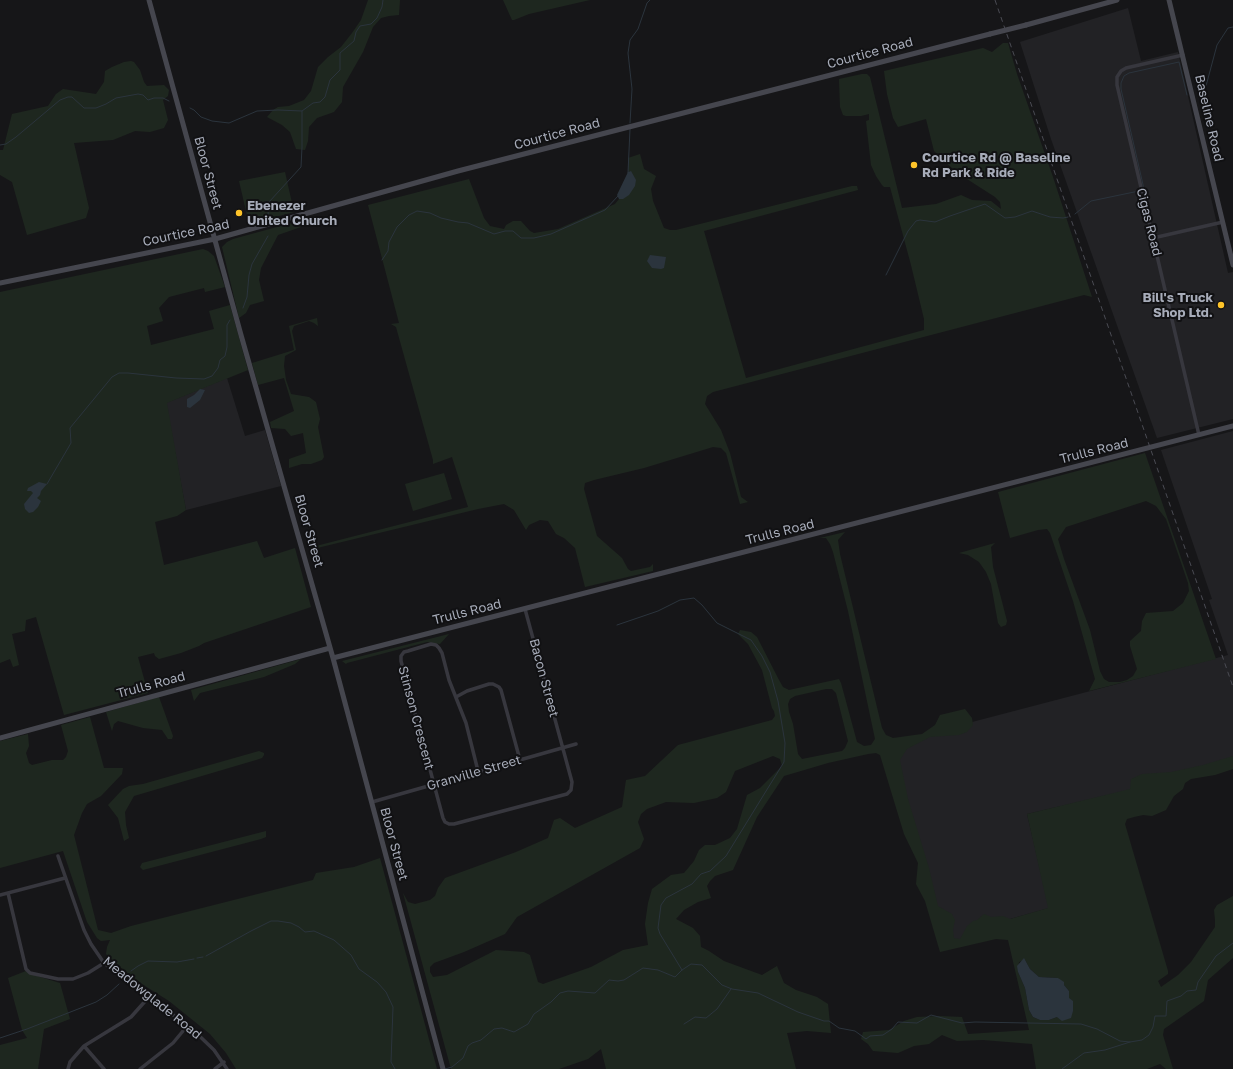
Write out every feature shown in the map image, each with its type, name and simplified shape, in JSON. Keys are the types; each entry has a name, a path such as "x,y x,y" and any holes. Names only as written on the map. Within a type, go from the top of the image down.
{"main road":[{"name":"Bloor Street","path":"149,0 333,658 443,1069"},
{"name":"Courtice Road","path":"0,283 215,239 458,171 1026,25 1117,0"},
{"name":"Baseline Road","path":"1169,0 1233,265"},
{"name":"Trulls Road","path":"333,658 1233,426"},
{"name":"Trulls Road","path":"0,738 330,648"}],"street":[{"name":"Cigas Road","path":"1182,55 1126,68 1121,71 1117,77 1117,85 1199,435"},
{"path":"1153,238 1222,222"},
{"name":"Bacon Street","path":"433,784 443,818 445,822 449,824 568,794 572,786 563,747 525,609"},
{"name":"Stinson Crescent","path":"433,784 401,661 401,656 404,652 431,644 436,645 442,653 449,680 466,723 478,771"},
{"path":"456,698 467,691 489,684 499,687 520,760"},
{"name":"Granville Street","path":"372,802 576,744"},
{"name":"Meadowglade Road","path":"58,856 84,930 91,944 104,963 148,998 188,1025 224,1062 227,1069"},
{"path":"0,895 66,878"},
{"path":"8,893 26,969 30,973 58,979 73,979 88,973 104,963"},
{"path":"68,1069 70,1062 84,1046 131,1017 148,998"},
{"path":"140,1069 173,1042 188,1025"},
{"path":"84,1046 104,1069"},
{"path":"215,1069 224,1062"}],"shaded area":[{"path":"368,0 400,0 399,15 381,18 373,27 363,52 343,87 342,102 334,112 317,118 309,127 308,141 305,150 296,149 290,132 282,125 267,117 278,107 289,106 304,100 311,91 318,67 341,47 352,33 361,20"},
{"path":"503,0 590,0 529,14 512,20"},
{"path":"1128,8 1141,61 1178,52 1228,273 1233,272 1233,419 1157,438 1051,139 1020,42"},
{"path":"1003,43 1008,43 1092,297 1084,295 713,392 707,396 705,404 721,430 730,453 741,497 748,502 740,504 726,453 721,448 713,447 644,468 585,483 584,489 597,536 622,558 628,569 631,571 650,567 653,564 653,571 585,587 575,548 564,538 556,534 548,521 540,520 529,525 526,530 514,510 504,504 313,549 316,546 468,507 452,457 433,464 396,327 391,324 399,323 368,205 469,179 484,218 490,226 504,229 506,225 513,221 521,221 530,231 534,233 558,229 615,204 619,199 623,198 631,171 628,172 628,158 640,154 644,169 656,176 651,189 653,201 664,228 670,230 676,230 857,186 858,190 704,231 746,378 924,330 924,319 890,187 884,187 882,185 871,165 866,121 869,120 869,114 861,116 843,115 840,107 839,79 862,74 867,74 870,77 902,208 936,204 961,195 972,200 991,201 1001,209 1000,202 995,197 956,172 934,151 926,119 898,127 893,118 887,94 884,71 983,48 992,52"},
{"path":"124,62 134,62 140,70 147,86 164,85 169,90 168,96 163,100 168,120 164,128 150,132 135,131 113,140 74,143 89,208 86,218 27,235 12,182 0,175 0,150 3,150 12,114 48,106 56,94 63,89 96,94 104,82 105,71"},
{"path":"631,171 636,180 635,186 629,195 623,199 619,199 617,195 628,172"},
{"path":"285,172 294,212 249,224 239,181"},
{"path":"299,221 301,227 278,235 261,268 259,280 264,301 250,305 246,313 239,318 222,247 233,239"},
{"path":"203,249 214,256 225,287 205,292 204,288 169,297 159,308 163,321 147,326 151,345 214,329 209,311 230,305 248,370 167,403 186,510 177,516 155,522 164,565 257,541 264,558 295,548 311,607 204,643 181,653 159,659 154,653 138,657 148,693 64,715 36,617 26,620 25,631 12,634 19,665 13,667 10,659 0,663 0,292"},
{"path":"650,255 666,257 664,268 652,268 647,261"},
{"path":"317,318 318,326 309,321 294,326 292,331 296,350 285,356 284,366 286,380 291,394 309,397 316,402 320,419 318,427 324,457 322,460 311,464 302,464 289,468 289,459 306,453 303,433 291,436 285,429 271,428 270,422 294,411 284,378 258,385 252,363 294,350 289,326"},
{"path":"227,378 245,436 265,430 281,486 186,510 166,403"},
{"path":"200,389 205,390 200,400 190,408 187,407 187,399"},
{"path":"1233,431 1233,766 1027,814 1049,908 1010,919 941,950 892,743 1228,655 1209,600 1212,599 1161,450"},
{"path":"1145,453 1216,659 1089,691 1095,679 1073,601 1050,533 1047,529 1038,530 1010,538 998,492","holes":["1146,501 1156,506 1166,519 1188,583 1189,591 1183,603 1173,611 1146,613 1142,621 1141,631 1130,641 1130,646 1137,669 1133,676 1127,680 1120,682 1109,682 1104,679 1100,671 1090,630 1058,539 1066,527"]},
{"path":"444,473 452,499 413,511 405,484"},
{"path":"39,482 47,484 37,498 41,501 38,507 33,512 29,513 25,509 24,504 33,493 31,491 27,491 28,488"},
{"path":"845,532 838,540 840,554 882,728 886,735 893,738 922,734 935,725 940,715 965,709 972,718 973,725 967,732 959,735 930,737 907,749 900,760 908,799 929,868 938,906 952,914 955,920 953,930 954,938 960,939 967,926 984,914 991,917 1003,916 1010,919 1048,908 1027,814 1130,789 1131,779 1142,774 1171,772 1203,765 1233,756 1233,769 1215,775 1191,779 1185,783 1183,789 1174,796 1166,810 1152,816 1143,815 1127,819 1125,824 1168,971 1168,974 1158,981 1161,987 1178,975 1191,962 1215,927 1214,910 1217,905 1233,896 1233,958 1208,980 1204,1001 1164,1029 1163,1035 1173,1069 1166,1069 1160,1064 1147,1069 1036,1069 1032,1044 983,1040 957,1041 942,1035 929,1044 914,1046 898,1053 873,1051 868,1044 861,1039 863,1032 889,1030 904,1021 917,1017 962,1017 968,1034 1029,1030 1008,940 996,939 940,952 925,901 916,884 918,863 904,834 880,755 876,753 828,763 784,776 757,817 733,870 715,876 707,886 711,898 698,902 684,910 676,919 693,928 700,936 701,947 724,961 762,975 777,966 784,983 796,990 817,997 828,1004 831,1033 807,1031 787,1033 796,1069 606,1069 601,1049 588,1059 559,1069 451,1069 403,893 408,902 415,904 430,900 435,896 438,888 445,878 516,852 548,838 554,820 560,818 575,828 622,807 626,780 645,776 678,745 772,720 775,716 774,711 762,670 748,644 738,634 740,630 751,632 757,637 783,687 789,690 839,679 857,742 864,746 871,745 875,739 848,611 830,544 826,538 820,538","holes":["832,689 836,693 848,741 842,751 802,759 798,754 788,704 790,699 795,696","773,756 780,759 782,766 760,788 747,795 737,829 730,838 715,845 705,845 699,850 694,861 684,873 671,875 652,889 645,924 648,945 623,950 591,967 543,984 538,982 530,955 524,952 496,950 447,975 433,977 430,972 430,967 434,963 505,934 517,917 640,848 644,839 638,822 641,814 647,809 666,802 694,803 717,798 726,792 735,771","1025,960 1030,969 1039,977 1058,978 1069,991 1069,998 1057,1017 1049,1020 1040,1020 1033,1017 1029,1010 1025,988 1018,972 1019,962"]},
{"path":"995,543 991,547 993,567 1007,621 1006,625 1001,627 998,623 991,584 986,572 979,562 968,555 959,553"},
{"path":"449,634 440,644 427,642 346,664 342,661"},
{"path":"301,659 295,664 264,677 200,693 194,701 191,690"},
{"path":"159,697 173,736 172,739 168,739 162,730 143,728 118,721 114,724 112,731 106,712"},
{"path":"90,717 104,768 123,768 122,774 101,796 87,804 74,835 98,930 111,933 131,926 313,880 316,873 354,867 380,858 437,1069 236,1069 226,1053 210,1034 169,1001 142,984 106,954 110,940 101,941 97,938 87,922 63,851 0,868 0,741 28,734 29,746 26,753 29,763 32,765 52,760 63,760 68,751 61,725"},
{"path":"259,751 264,753 262,758 134,796 125,812 129,838 124,841 118,818 108,805 123,789 129,786 143,784"},
{"path":"266,831 266,837 261,839 143,870 140,867 142,863"},
{"path":"1024,958 1030,969 1039,977 1058,978 1064,982 1064,985 1069,991 1069,998 1073,1001 1071,1018 1062,1021 1057,1017 1049,1020 1040,1020 1033,1017 1029,1010 1025,988 1017,966"},
{"path":"26,971 60,983 70,1019 44,1029 38,1069 0,1069 0,1045 27,1038 22,1030 8,978"}],"waterway":[{"path":"190,108 201,117 212,121 229,123 257,111 302,111 313,103 320,102 325,97 330,80 340,70 340,53 354,41 356,32 360,26 371,24 377,18 382,7 383,0"},
{"path":"630,123 632,89 628,53 630,40 638,29 647,3 650,0"},
{"path":"1198,93 1206,86 1217,45 1228,28 1233,27"},
{"path":"1144,189 1121,89 1121,83 1124,76 1129,73 1179,62 1187,95"},
{"path":"0,145 6,144 16,137 60,100 68,97 72,97 84,108 96,108 116,98 138,94 143,95 148,100 163,98 169,101"},
{"path":"268,215 269,202 301,167 302,111"},
{"path":"628,173 630,129"},
{"path":"1075,214 1091,201 1139,191"},
{"path":"382,260 388,251 389,242 397,227 409,215 417,211 430,213 441,218 468,223 494,234 505,231 513,231 521,238 534,238 551,234 605,210 618,196"},
{"path":"886,275 908,231 916,221 920,220 935,222 985,204 1005,218 1015,217 1032,211 1050,217 1068,217"},
{"path":"243,308 247,297 249,275 252,264 268,236"},
{"path":"47,484 71,443 70,428 112,377 119,373 204,379 212,376 218,368 220,360 225,356 227,347 227,325 230,320"},
{"path":"617,625 658,611 680,600 694,598 717,623 751,640 762,656 770,672 778,701 785,743 784,762 726,856 710,871 701,874 692,884 666,898 661,905 658,928 660,934 682,970"},
{"path":"206,956 271,921 291,923 305,932 314,931 334,940 351,955 359,969 377,982 386,992 393,1007 391,1062 395,1069"},
{"path":"1062,1069 1084,1053 1105,1050 1130,1042 1142,1040 1149,1035 1153,1027 1155,1016 1166,1016 1167,1001 1181,996 1187,991 1196,990 1198,982 1216,956 1233,943"},
{"path":"197,958 203,957"},
{"path":"131,971 148,961 177,962 194,959"},
{"path":"445,1069 452,1067 463,1058 468,1046 481,1040 494,1029 502,1028 514,1032 528,1024 534,1014 551,1002 560,993 568,991 595,993 609,980 624,980 643,968 658,970 675,977 691,964 702,965 722,985 732,989 758,993 798,1012 824,1021 829,1021 839,1028 855,1031 866,1039 870,1036 883,1035 892,1029 898,1022 917,1023 931,1015 962,1023 1081,1024 1097,1029 1120,1041 1130,1042"},
{"path":"0,1038 96,1002 107,995 119,984"},
{"path":"684,1024 695,1017 706,1018 717,1009 731,989"}],"railway":[{"path":"995,0 1233,687"}],"place":[{"name":"Courtice Rd @ Baseline Rd Park & Ride","path":"914,165"},
{"name":"Ebenezer United Church","path":"239,213"},
{"name":"Bill's Truck Shop Ltd.","path":"1221,305"}]}
